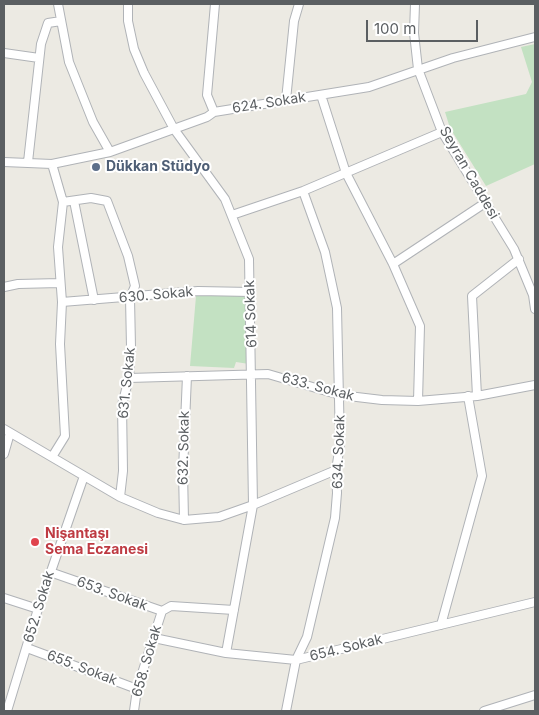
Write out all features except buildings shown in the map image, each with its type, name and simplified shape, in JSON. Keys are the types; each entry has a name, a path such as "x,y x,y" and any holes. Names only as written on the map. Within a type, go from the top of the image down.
{"street":[{"path":"58,4 69,62 81,95 110,152"},
{"name":"614 Sokak","path":"128,4 128,21 134,49 144,73 174,129 225,199 249,259 253,505 226,652"},
{"path":"214,112 208,95 215,4"},
{"path":"286,100 294,21 299,4"},
{"name":"Seyran Caddesi","path":"415,4 414,33 418,69 442,132 519,259 535,309"},
{"path":"28,162 41,44 48,23 61,21"},
{"name":"624. Sokak","path":"4,162 52,164 110,152 174,129 214,112 369,86 418,69 535,37"},
{"path":"4,53 39,58"},
{"path":"321,94 346,173 392,264 420,326 418,401"},
{"path":"232,215 303,192 442,132"},
{"path":"52,164 63,202 58,247 62,302 60,344 65,436 52,457"},
{"name":"634. Sokak","path":"286,711 296,660 307,637 335,518 336,470 340,445 337,308 325,252 303,192"},
{"name":"631. Sokak","path":"74,201 91,198 107,201 128,256 135,286 130,298 131,347 129,378 122,405 123,471 120,497"},
{"path":"63,202 74,201 94,300"},
{"path":"392,264 485,204"},
{"path":"477,396 472,296 519,259"},
{"path":"4,286 60,283"},
{"name":"630. Sokak","path":"62,302 198,291 251,292"},
{"name":"633. Sokak","path":"129,378 268,374 340,396 418,401 477,396 535,385"},
{"name":"632. Sokak","path":"184,520 182,470 187,376"},
{"path":"441,625 482,476 468,396"},
{"path":"4,454 7,431 120,497 158,513 184,520 219,517 253,505 336,470"},
{"name":"652. Sokak","path":"7,711 50,572 84,476"},
{"name":"653. Sokak","path":"50,572 162,612 171,606 234,610"},
{"path":"4,598 38,609"},
{"name":"654. Sokak","path":"154,638 226,652 296,660 535,602"},
{"name":"658. Sokak","path":"134,711 137,689 162,612"},
{"name":"655. Sokak","path":"27,648 137,689"},
{"path":"484,711 535,695"}],"green space":[{"path":"535,44 535,164 486,186 450,128 445,112 526,94 532,82 521,47"},
{"path":"196,296 245,296 248,299 249,364 236,362 234,368 190,366"}],"place":[{"name":"Dükkan Stüdyo","path":"96,167"},
{"name":"Nişantaşı Sema Eczanesi","path":"35,542"}]}
